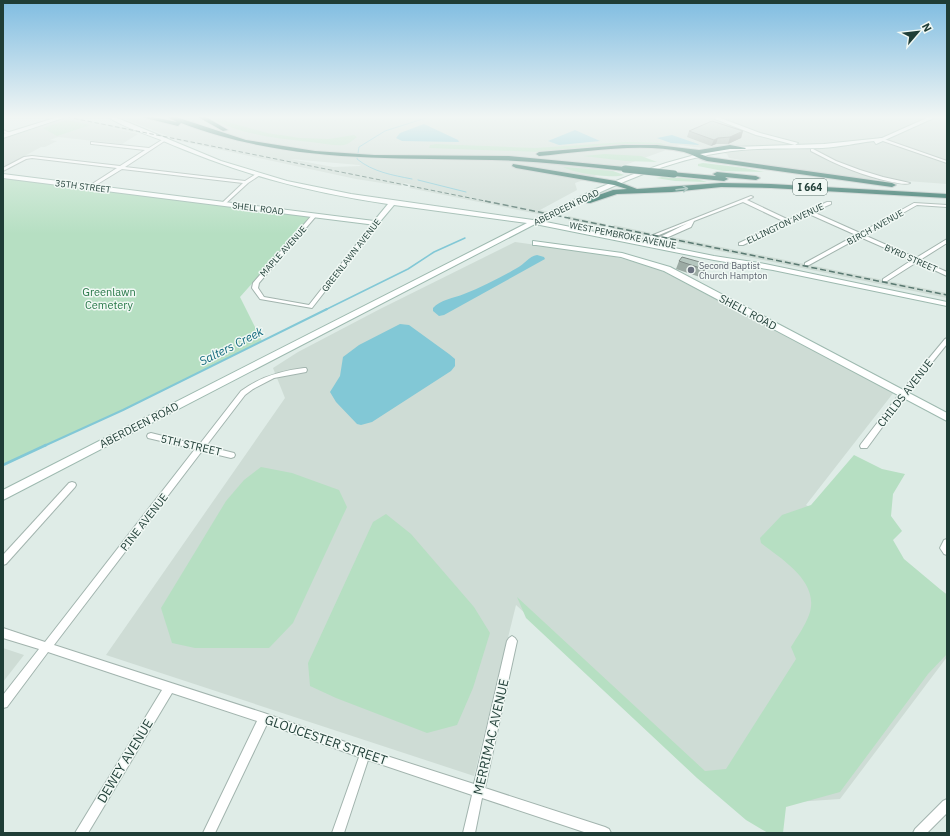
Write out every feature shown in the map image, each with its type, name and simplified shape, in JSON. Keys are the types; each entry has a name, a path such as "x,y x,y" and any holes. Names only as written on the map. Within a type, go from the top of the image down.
{"highway":[{"name":"I 664","path":"420,156 522,160 864,192 947,196"},
{"name":"I 664","path":"523,156 636,165 828,184 947,190"},
{"path":"720,156 719,158 729,163"},
{"path":"435,157 496,163 620,184 643,191"},
{"path":"699,157 729,163 865,183 947,190"},
{"path":"554,173 599,182 604,185 603,189"},
{"path":"590,201 616,192 738,185 864,192"}],"main road":[{"name":"WEST PEMBROKE AVENUE","path":"208,156 258,175 315,190 392,203 543,222 947,304"},
{"name":"ABERDEEN ROAD","path":"3,495 276,356 336,330 603,189 704,156"},
{"name":"ABERDEEN ROAD","path":"699,157 707,156"},
{"name":"35TH STREET","path":"3,176 139,193"},
{"name":"ABERDEEN ROAD","path":"543,222 590,201 620,184"},
{"name":"SHELL ROAD","path":"139,193 376,223"},
{"name":"GREENLAWN AVENUE","path":"376,223 392,203"},
{"name":"WEST PEMBROKE AVENUE","path":"543,222 637,243"},
{"name":"WEST PEMBROKE AVENUE","path":"655,241 771,268"},
{"path":"611,253 637,243 655,241"},
{"path":"622,255 646,242"},
{"name":"SHELL ROAD","path":"536,243 622,255 647,262 677,274 947,417"}],"street":[{"path":"32,156 246,182"},
{"path":"3,170 32,156"},
{"path":"91,187 138,156"},
{"path":"823,156 874,177 908,183"},
{"path":"929,156 947,162"},
{"path":"224,204 246,182 258,175"},
{"path":"646,242 683,223 692,222 751,197"},
{"path":"743,200 789,222"},
{"name":"ELLINGTON AVENUE","path":"741,244 829,203"},
{"name":"BIRCH AVENUE","path":"807,264 916,204 947,206"},
{"name":"BYRD STREET","path":"809,212 947,274"},
{"name":"MAPLE AVENUE","path":"310,307 264,299 255,288 255,284 315,215"},
{"path":"655,241 689,226 692,222"},
{"name":"GREENLAWN AVENUE","path":"310,307 376,223"},
{"path":"885,280 947,241"},
{"name":"CHILDS AVENUE","path":"864,446 903,394 947,340"},
{"name":"PINE AVENUE","path":"3,703 239,397 248,389 274,374 304,370"},
{"name":"5TH STREET","path":"151,436 231,455"},
{"path":"3,561 72,485"},
{"name":"GLOUCESTER STREET","path":"3,633 264,718 365,754 598,832"},
{"name":"MERRIMAC AVENUE","path":"468,833 512,641"},
{"name":"DEWEY AVENUE","path":"81,833 169,688"},
{"path":"210,833 264,718"},
{"path":"338,833 365,754"},
{"path":"919,833 947,805"}],"shaded area":[{"path":"3,156 25,156 3,168"},
{"path":"250,156 650,156 575,183 577,190 540,210 550,212 543,215 409,188 412,185 405,183 401,186 356,179","holes":["290,159 359,165 361,166 333,167"]},
{"path":"728,156 947,156 947,184 893,180 878,176 869,180 729,158"},
{"path":"568,216 606,224 604,228 568,220"},
{"path":"614,225 651,233 644,236 612,229"},
{"path":"672,237 947,293 947,298 671,241"},
{"path":"515,242 608,255 654,267 894,392 806,505 947,594 947,657 840,799 737,806 516,605 474,776 106,655 285,398 273,368 298,352 380,309"},
{"path":"3,648 24,655 3,682"}],"green space":[{"path":"583,156 641,156 657,162 626,161"},
{"path":"703,163 764,172 723,171 698,166 698,164"},
{"path":"563,167 613,171 624,175 593,175"},
{"name":"Greenlawn Cemetery","path":"3,177 312,216 240,297 262,341 123,410 3,465"},
{"path":"656,178 697,179 707,182 675,181"},
{"path":"854,455 882,469 905,474 893,494 891,516 902,531 893,540 904,559 947,595 947,654 928,674 840,792 786,807 783,833 768,833 746,820 697,778 526,618 517,597 705,771 726,769 796,659 791,647 809,615 811,603 809,592 797,573 761,543 760,538 782,515 811,505"},
{"path":"261,467 292,473 339,490 347,507 293,623 269,648 195,648 172,643 161,608 226,501 244,480"},
{"path":"386,514 411,534 474,607 490,633 473,688 457,725 427,733 336,698 310,686 308,663 373,522"}],"water":[{"path":"537,255 544,257 545,259 444,315 439,316 433,311 433,308 439,303 491,282 520,267 531,257"},
{"path":"400,324 409,325 449,354 455,359 455,366 451,371 372,422 361,425 357,424 336,402 330,392 340,376 343,357 359,345"}],"building":[{"path":"682,257 707,264 703,269 679,261"}],"waterway":[{"path":"357,156 357,159 370,167 397,176 412,179"},
{"path":"418,180 466,192"},
{"name":"Salters Creek","path":"325,310 408,269 434,252 465,238"},
{"name":"Salters Creek","path":"44,446 123,410 327,309"},
{"name":"Salters Creek","path":"3,465 46,445"}],"railway":[{"path":"261,156 490,202"},
{"path":"485,201 947,295"}],"place":[{"name":"Second Baptist Church Hampton","path":"691,270"}]}
